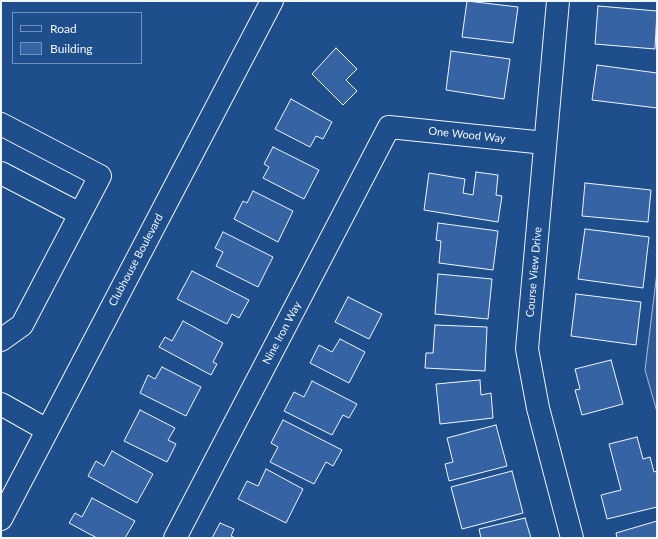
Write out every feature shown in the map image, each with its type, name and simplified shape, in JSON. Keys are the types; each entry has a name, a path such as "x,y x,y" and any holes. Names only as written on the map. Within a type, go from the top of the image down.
{"street":[{"name":"Clubhouse Boulevard","path":"1,519 272,1"},
{"name":"Course View Drive","path":"558,1 527,349 538,408 572,538"},
{"path":"1,124 100,176 22,325 1,340"},
{"name":"One Wood Way","path":"389,127 545,143"},
{"name":"Nine Iron Way","path":"175,538 389,127"},
{"path":"1,173 80,214"},
{"path":"1,404 48,430"}],"shaded area":[{"path":"657,272 657,412 645,370"}],"building":[{"path":"467,1 518,7 513,43 462,37"},
{"path":"598,6 657,11 655,49 595,44"},
{"path":"336,48 357,69 346,80 357,91 343,105 312,74"},
{"path":"451,51 510,59 504,99 446,90"},
{"path":"597,65 657,73 657,108 592,100"},
{"path":"291,99 332,122 323,139 316,136 310,147 275,129"},
{"path":"273,147 319,170 304,199 263,178 269,167 264,164"},
{"path":"476,172 498,175 496,195 502,196 498,222 424,210 429,173 465,179 463,193 473,195"},
{"path":"585,183 651,190 648,222 582,216"},
{"path":"253,191 293,211 278,242 234,219 243,201 247,203"},
{"path":"438,223 498,231 493,270 439,263 441,241 436,240"},
{"path":"585,229 649,237 643,288 578,279"},
{"path":"223,232 273,257 258,287 216,266 223,252 215,248"},
{"path":"192,271 249,300 239,318 232,314 227,324 177,299"},
{"path":"438,274 492,279 488,319 435,314"},
{"path":"576,294 641,302 636,345 571,336"},
{"path":"348,297 382,314 369,339 335,322"},
{"path":"183,321 223,343 213,362 217,364 211,375 159,347 165,337 172,341"},
{"path":"435,325 487,327 485,371 425,368 426,353 433,353"},
{"path":"340,339 365,352 349,383 310,363 319,345 332,352"},
{"path":"611,360 623,404 582,415 575,390 580,389 575,369"},
{"path":"162,367 201,387 186,416 140,393 148,375 155,379"},
{"path":"480,380 481,395 491,393 493,418 440,424 436,384"},
{"path":"312,381 357,404 349,418 343,415 332,435 284,411 294,392 304,397"},
{"path":"140,410 175,428 168,440 176,444 167,462 124,441"},
{"path":"283,420 342,450 333,466 326,462 314,484 270,462 278,447 271,443"},
{"path":"496,425 507,466 449,481 445,464 453,462 447,438"},
{"path":"637,437 643,459 650,457 654,472 657,471 657,507 607,519 601,495 621,490 609,444"},
{"path":"112,451 153,474 137,503 88,476 96,461 104,466"},
{"path":"266,469 303,489 286,523 238,499 247,481 258,486"},
{"path":"512,471 523,513 462,529 451,487"},
{"path":"92,498 135,521 125,538 97,538 69,523 75,513 82,517"},
{"path":"525,518 531,538 481,538 479,529"},
{"path":"657,521 657,538 617,538 616,533"},
{"path":"220,523 234,529 231,536 235,538 212,538"}]}
